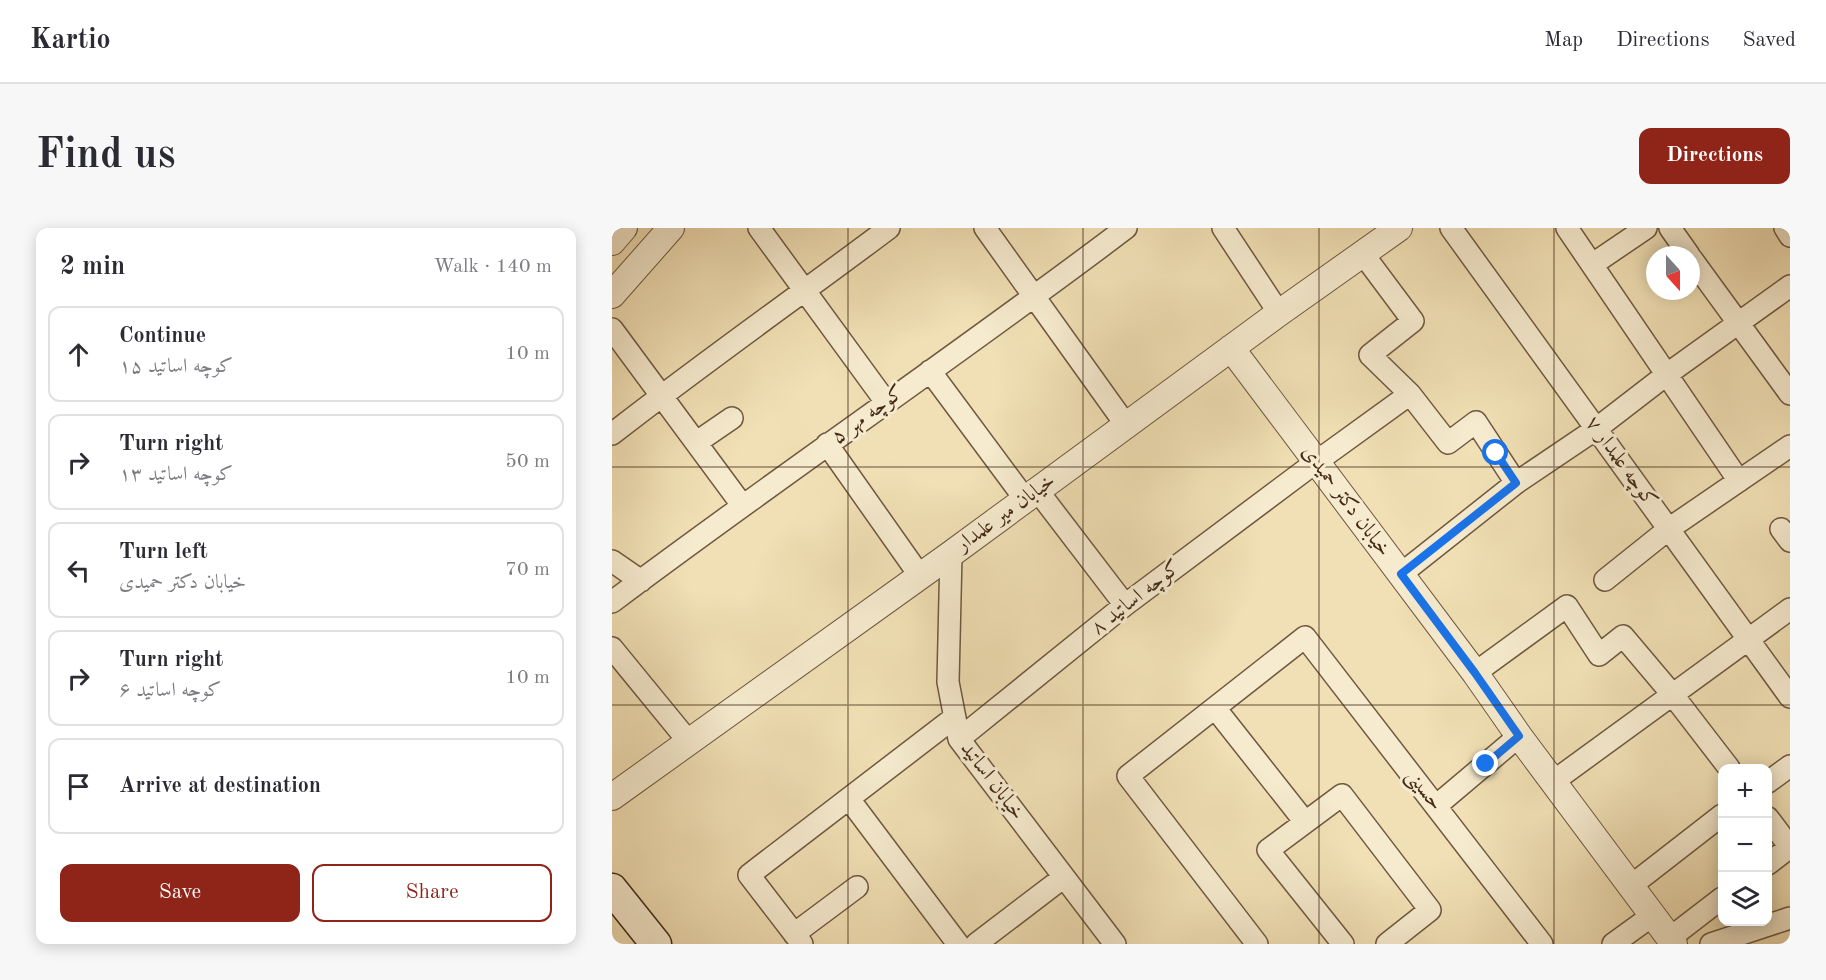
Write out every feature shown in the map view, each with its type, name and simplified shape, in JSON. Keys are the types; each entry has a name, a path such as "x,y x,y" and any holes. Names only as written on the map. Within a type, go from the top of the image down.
{"main road":[{"path":"612,889 656,944"}],"street":[{"path":"612,242 624,228"},
{"path":"612,295 671,228"},
{"path":"759,228 886,402"},
{"path":"612,434 889,228"},
{"path":"985,228 1126,425"},
{"name":"کوچه مهر ۵","path":"612,602 826,444 1034,298 1126,228"},
{"name":"خیابان میر علمدار","path":"612,797 1399,228"},
{"name":"کوچه علمدار ۷","path":"1451,228 1790,697"},
{"path":"1568,228 1665,375 1739,481"},
{"path":"1593,264 1646,228"},
{"path":"1670,228 1683,246"},
{"path":"1785,228 1790,236"},
{"path":"1234,232 1279,313"},
{"path":"1363,254 1413,321 1370,355 1410,394 1448,443 1476,422 1516,483"},
{"path":"1700,270 1790,394"},
{"path":"1401,574 1516,483 1596,429 1665,375 1790,286"},
{"path":"612,329 742,505"},
{"name":"خیابان دکتر حمیدی","path":"1231,348 1475,673 1519,736 1672,941"},
{"path":"930,371 1125,605"},
{"name":"کوچه اساتید ۸","path":"959,740 1125,605 1410,394"},
{"path":"697,442 732,418"},
{"path":"826,444 920,576"},
{"path":"1605,580 1670,528 1790,446"},
{"name":"خیابان اساتید","path":"951,554 948,682 959,740 1115,944"},
{"path":"612,561 640,581"},
{"path":"1475,673 1567,606 1599,655 1623,636 1672,694 1726,764"},
{"path":"1554,781 1790,609"},
{"name":"حسینی","path":"1215,708 1305,637 1542,944"},
{"path":"612,648 689,742"},
{"path":"1257,944 1128,776 1215,708 1305,822"},
{"path":"857,887 798,939 749,875 955,717"},
{"path":"1436,806 1519,736"},
{"path":"1772,779 1790,766"},
{"path":"1342,944 1268,850 1342,795 1430,910 1394,942"},
{"path":"849,799 958,944"},
{"path":"1632,885 1718,818"},
{"path":"1772,824 1790,847 1772,860"},
{"path":"976,944 1064,877"},
{"path":"1672,941 1718,901"},
{"path":"1613,944 1653,915"},
{"path":"1711,944 1790,918"}],"route":[{"path":"1486,764 1519,736 1401,574 1516,483 1496,453"}]}
